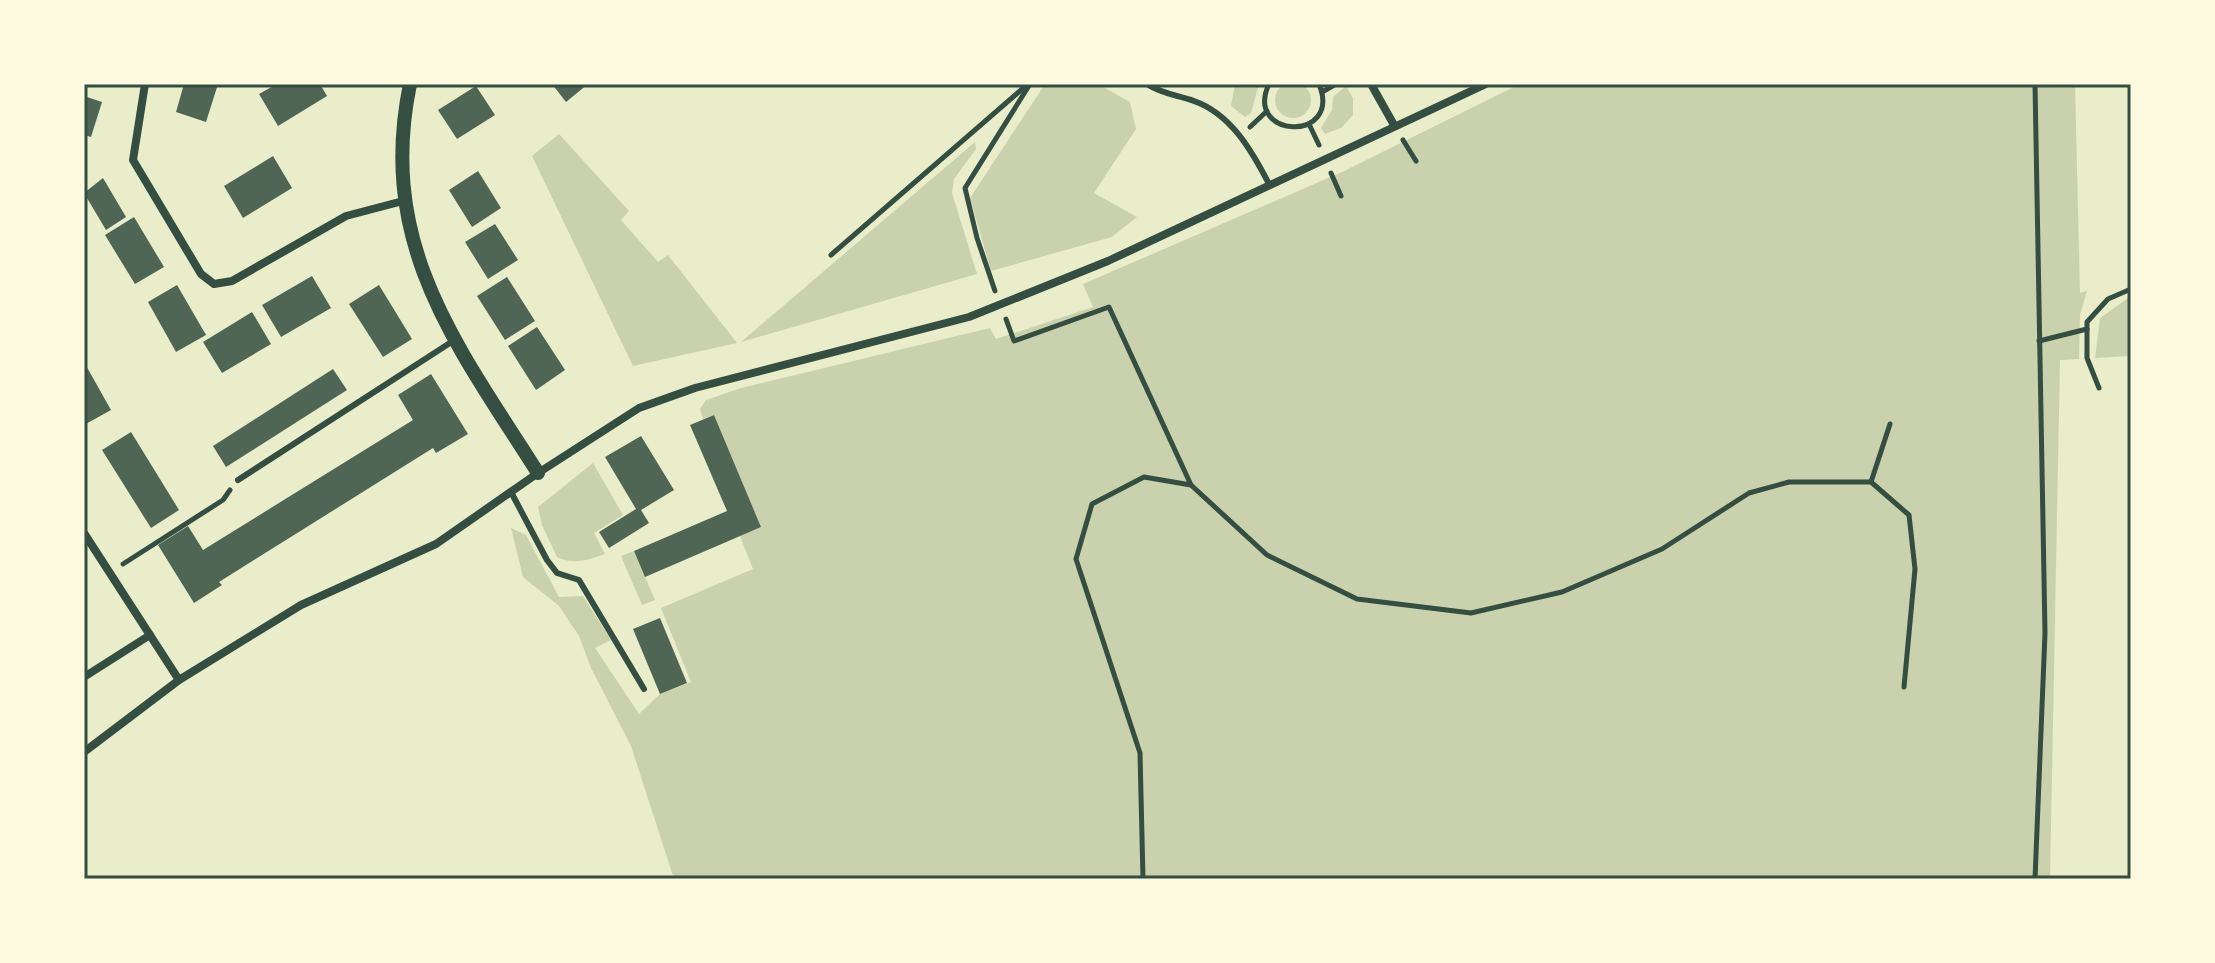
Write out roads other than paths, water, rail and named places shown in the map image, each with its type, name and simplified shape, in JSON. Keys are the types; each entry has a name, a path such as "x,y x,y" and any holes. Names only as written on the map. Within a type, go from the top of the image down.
{"street":[{"path":"145,84 133,160 201,274 214,284 232,281 346,216 403,201"},
{"path":"410,84 401,128 403,201 418,263 453,341 538,473"},
{"path":"1371,84 1394,125"},
{"path":"84,752 179,680 301,605 436,544 639,408 695,388 969,317 1108,261 1486,84"},
{"path":"84,533 179,680"},
{"path":"84,677 150,635"}],"lane":[{"path":"1147,84 1161,93 1195,101 1218,112 1256,158 1269,184"},
{"path":"238,480 453,341"},
{"path":"511,492 547,560 557,573 579,580 644,689"}]}
